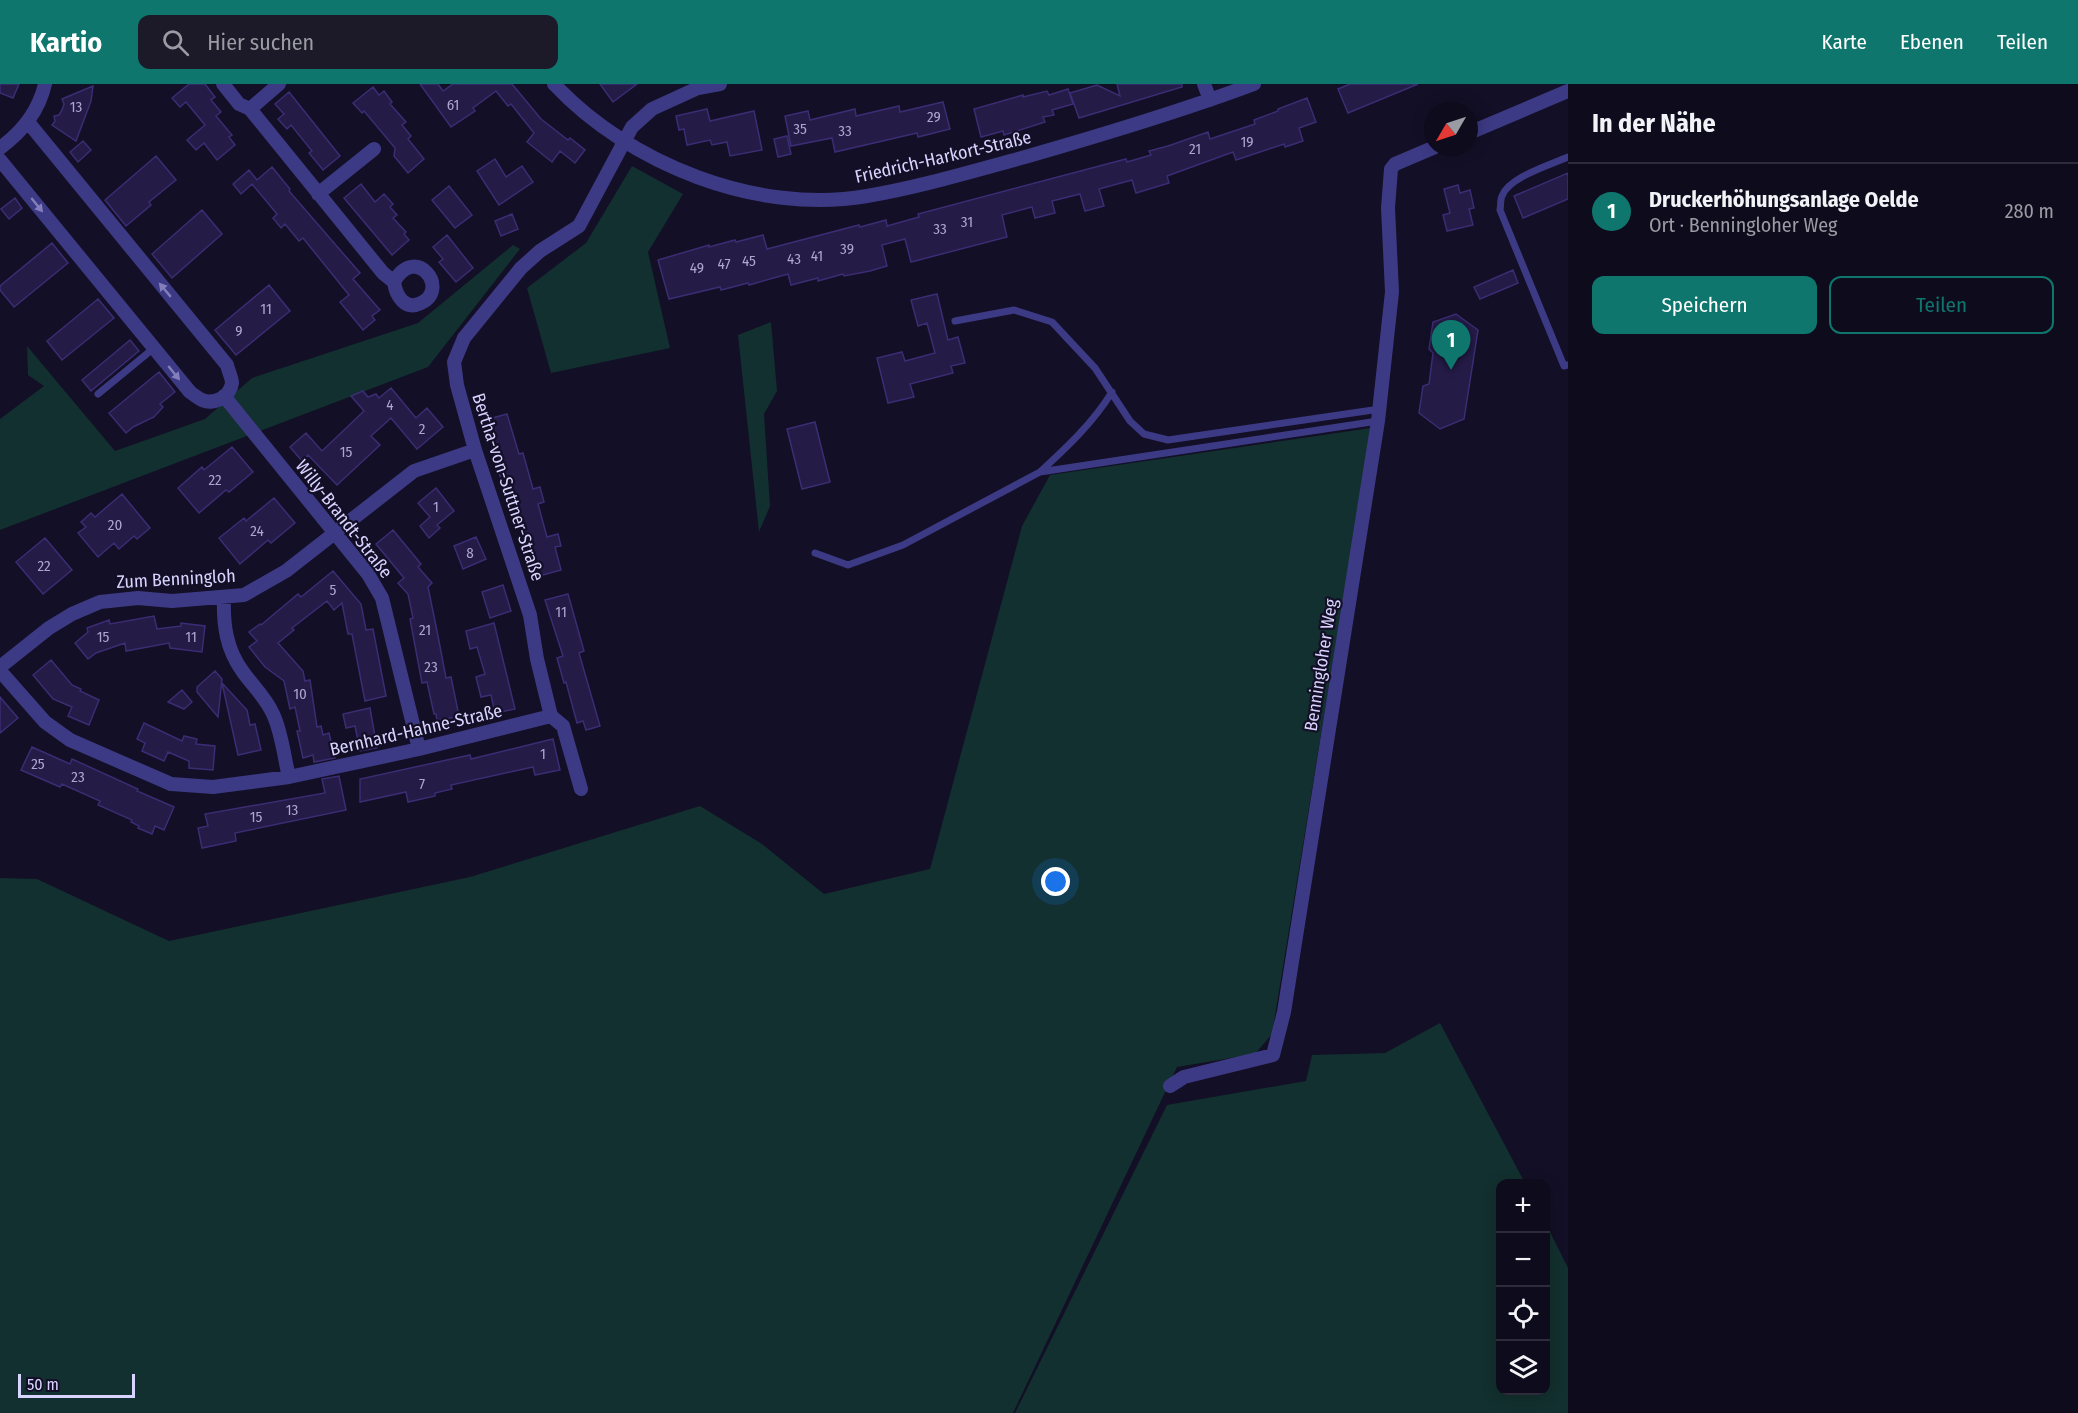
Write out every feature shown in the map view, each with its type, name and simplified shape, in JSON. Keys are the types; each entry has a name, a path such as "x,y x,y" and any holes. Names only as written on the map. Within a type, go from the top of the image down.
{"street":[{"path":"0,148 28,122 45,84"},
{"path":"223,84 240,104 250,110 383,273 394,282"},
{"path":"250,110 279,84"},
{"name":"Friedrich-Harkort-Straße","path":"554,84 589,116 625,142 679,171 721,187 813,200 865,196 994,165 1094,137 1254,84"},
{"name":"Bertha-von-Suttner-Straße","path":"582,789 562,726 551,716 537,659 530,615 475,450 457,385 454,362 464,338 520,268 540,251 579,226 632,127 652,108 698,88 720,84"},
{"path":"1204,84 1210,100"},
{"path":"1478,129 1568,91"},
{"path":"0,160 190,392 204,401 214,401 224,396 232,382 227,365 28,122"},
{"path":"318,195 374,149"},
{"name":"Benningloher Weg","path":"1170,1086 1184,1077 1273,1055 1286,1001 1379,415 1392,292 1388,208 1390,169 1395,164 1424,152"},
{"name":"Willy-Brandt-Straße","path":"224,396 368,574 382,598 419,749"},
{"name":"Zum Benningloh","path":"0,669 49,628 72,614 100,602 138,598 172,601 244,595 286,571 414,471 475,450"},
{"path":"224,597 223,620 230,650 274,715 289,777"},
{"name":"Bernhard-Hahne-Straße","path":"0,669 45,722 70,740 171,784 213,787 289,777 419,749 551,716"}],"lane":[{"path":"1568,157 1520,178 1508,186 1502,196 1500,210 1564,366 1568,365"},
{"path":"954,321 1014,310 1052,322 1095,368 1130,421 1144,434 1168,440 1379,415"},
{"path":"98,394 154,348"},
{"path":"815,553 848,565 903,545 1040,472 1071,443 1112,392"},
{"path":"1040,472 1379,415"}],"green space":[{"path":"632,166 683,194 648,252 670,348 551,373 527,288 586,243"},
{"path":"513,245 520,249 428,367 0,530 0,419 44,386 28,375 27,346 115,451 205,419 252,378 418,323"},
{"path":"771,322 777,391 764,414 770,506 759,532 738,335"},
{"path":"1371,428 1272,1034 1255,1054 1177,1067 1013,1413 0,1413 0,878 37,879 169,941 470,877 700,806 762,844 824,894 930,869 1022,526 1050,475"},
{"path":"1440,1023 1523,1179 1496,1179 1496,1395 1550,1395 1550,1232 1568,1268 1568,1413 1015,1413 1167,1105 1306,1081 1312,1055 1385,1053"}],"building":[{"path":"0,84 19,84 13,98 0,93"},
{"path":"189,84 205,84 215,97 211,100 221,112 216,116 232,135 229,137 235,145 217,160 204,143 196,150 187,140 205,125 186,102 180,107 172,98"},
{"path":"420,84 438,84 443,91 453,84 512,84 541,119 585,150 575,163 560,151 552,162 527,142 534,133 511,104 508,106 496,91 473,108 475,111 451,127"},
{"path":"600,84 637,84 613,102"},
{"path":"1117,84 1182,84 1182,87 1079,118 1070,93 1097,85 1120,96"},
{"path":"1350,84 1418,84 1348,113 1338,89"},
{"path":"93,86 91,101 76,141 52,125 55,121 54,116 59,115 62,110 64,104 62,99"},
{"path":"373,87 379,95 384,91 392,102 390,104 406,122 402,125 411,136 408,139 424,159 408,173 394,156 395,148 364,111 362,113 353,103"},
{"path":"1068,89 1073,104 1052,110 1054,115 1043,117 1045,122 1004,135 1003,131 981,137 974,109 1023,95 1023,97 1047,91 1049,95"},
{"path":"289,92 340,156 323,170 309,153 312,151 291,125 287,129 278,119 284,114 275,104"},
{"path":"1307,98 1316,122 1299,128 1303,141 1285,147 1284,144 1236,160 1233,152 1167,176 1169,183 1136,193 1132,180 1099,189 1104,206 1085,211 1080,194 1052,201 1055,213 1035,218 1032,207 1002,215 1007,237 911,262 905,239 882,245 887,266 870,271 844,276 843,274 818,281 818,278 791,285 788,274 749,285 748,283 721,290 720,287 669,299 658,260 709,245 709,247 763,235 767,249 859,225 860,227 886,220 887,226 919,217 918,214 1126,159 1127,162 1151,155 1149,151 1208,132 1210,139 1255,124 1254,120"},
{"path":"943,102 950,129 918,137 917,133 835,152 832,138 791,146 785,116 808,111 810,120 855,109 856,116 899,106 900,112"},
{"path":"707,109 710,121 754,111 762,150 730,156 727,142 712,145 710,140 687,145 684,129 679,130 676,116"},
{"path":"787,136 791,154 778,157 774,139"},
{"path":"83,141 91,150 78,162 70,152"},
{"path":"156,156 176,180 149,202 151,205 126,226 105,200"},
{"path":"495,159 506,177 522,166 533,182 499,205 477,171"},
{"path":"272,167 290,189 289,191 360,273 353,279 380,310 372,316 375,320 363,330 340,302 349,295 303,238 299,241 285,224 281,228 273,218 277,214 252,184 241,194 233,184 249,170 257,180"},
{"path":"1568,173 1568,199 1523,218 1514,196"},
{"path":"361,184 375,202 384,194 393,204 390,207 397,215 393,218 406,232 404,234 409,240 392,255 344,198"},
{"path":"1458,185 1460,193 1470,190 1474,208 1469,209 1473,225 1447,231 1443,215 1450,213 1444,189"},
{"path":"449,186 472,215 455,228 432,200"},
{"path":"15,198 22,208 9,219 1,209"},
{"path":"202,210 222,234 172,278 152,254"},
{"path":"512,214 518,229 501,236 495,221"},
{"path":"447,235 473,268 456,282 439,262 443,259 433,247"},
{"path":"52,243 68,263 14,307 0,290 0,286"},
{"path":"1513,270 1518,283 1480,299 1474,287"},
{"path":"269,285 290,311 236,355 215,330"},
{"path":"937,294 948,340 958,337 965,363 951,366 953,373 910,384 914,397 888,403 877,358 902,352 905,361 935,353 927,323 918,326 911,300"},
{"path":"98,299 114,318 62,360 47,341"},
{"path":"1456,314 1478,330 1464,419 1440,429 1419,413 1423,386 1429,384 1433,353 1429,349 1433,322"},
{"path":"130,340 139,351 91,391 82,380"},
{"path":"159,372 175,392 160,404 163,407 154,417 126,433 109,413"},
{"path":"391,388 416,418 427,408 443,427 417,449 391,418 371,436 380,445 337,485 308,455 302,461 290,447 306,433 322,451 364,411 351,396 363,391 368,397 376,394 379,398"},
{"path":"507,414 519,454 523,453 533,489 540,487 544,502 538,504 547,537 558,534 561,546 555,547 561,570 539,576 527,535 523,536 510,489 504,491 485,420"},
{"path":"815,422 830,482 802,489 787,429"},
{"path":"232,447 253,472 229,492 226,490 199,513 178,488 202,467 204,470"},
{"path":"436,488 454,511 437,525 440,528 429,538 420,526 430,517 418,503"},
{"path":"122,494 150,528 137,539 134,536 119,549 114,543 98,557 78,533 86,527 81,522 91,513 95,517"},
{"path":"274,498 295,523 271,543 268,540 240,564 219,538 244,518 246,521"},
{"path":"393,530 421,564 418,567 432,583 428,587 446,678 451,677 459,716 437,721 427,682 422,683 410,619 413,618 408,594 398,583 404,578 376,544"},
{"path":"476,537 486,559 463,569 454,546"},
{"path":"45,538 72,570 43,594 16,562"},
{"path":"333,571 361,604 366,630 373,629 386,696 365,701 352,634 348,634 342,603 334,610 327,601 292,628 294,630 278,643 303,671 305,681 310,680 317,727 321,726 323,735 329,733 335,758 314,762 313,755 303,758 295,707 290,709 284,681 265,667 249,647 257,641 249,632 261,625 298,594 301,597"},
{"path":"503,585 511,611 490,618 482,592"},
{"path":"568,594 584,651 579,653 600,726 586,730 583,721 577,723 566,682 564,683 557,658 563,656 545,600"},
{"path":"154,616 157,629 181,626 181,623 205,626 202,652 170,648 169,643 126,651 125,643 96,653 88,659 75,643 88,632 87,628 109,620 110,624"},
{"path":"494,623 515,709 495,713 491,695 481,697 476,677 485,674 477,647 470,649 466,631"},
{"path":"51,660 72,685 99,700 89,725 68,716 72,707 53,699 33,675"},
{"path":"215,671 222,679 218,717 197,692 197,687"},
{"path":"222,683 247,710 250,725 255,724 261,750 238,755"},
{"path":"182,690 192,702 184,709 168,702"},
{"path":"0,697 18,718 0,733"},
{"path":"370,708 377,748 360,751 355,726 346,728 343,714"},
{"path":"144,723 182,741 184,736 197,739 196,744 215,746 213,770 189,768 189,761 168,752 164,761 142,751 145,743 137,739"},
{"path":"553,739 560,770 535,775 533,767 451,785 452,789 435,793 435,796 408,802 406,792 360,802 360,779 470,755 471,759"},
{"path":"32,747 70,764 72,759 174,807 164,830 155,826 152,834 138,828 139,826 131,822 132,820 98,805 100,801 62,784 60,787 21,770"},
{"path":"339,776 346,810 235,833 236,841 202,848 198,828 208,826 205,814 325,793 322,779"}],"place":[{"name":"Druckerhöhungsanlage Oelde","path":"1451,370"}]}
